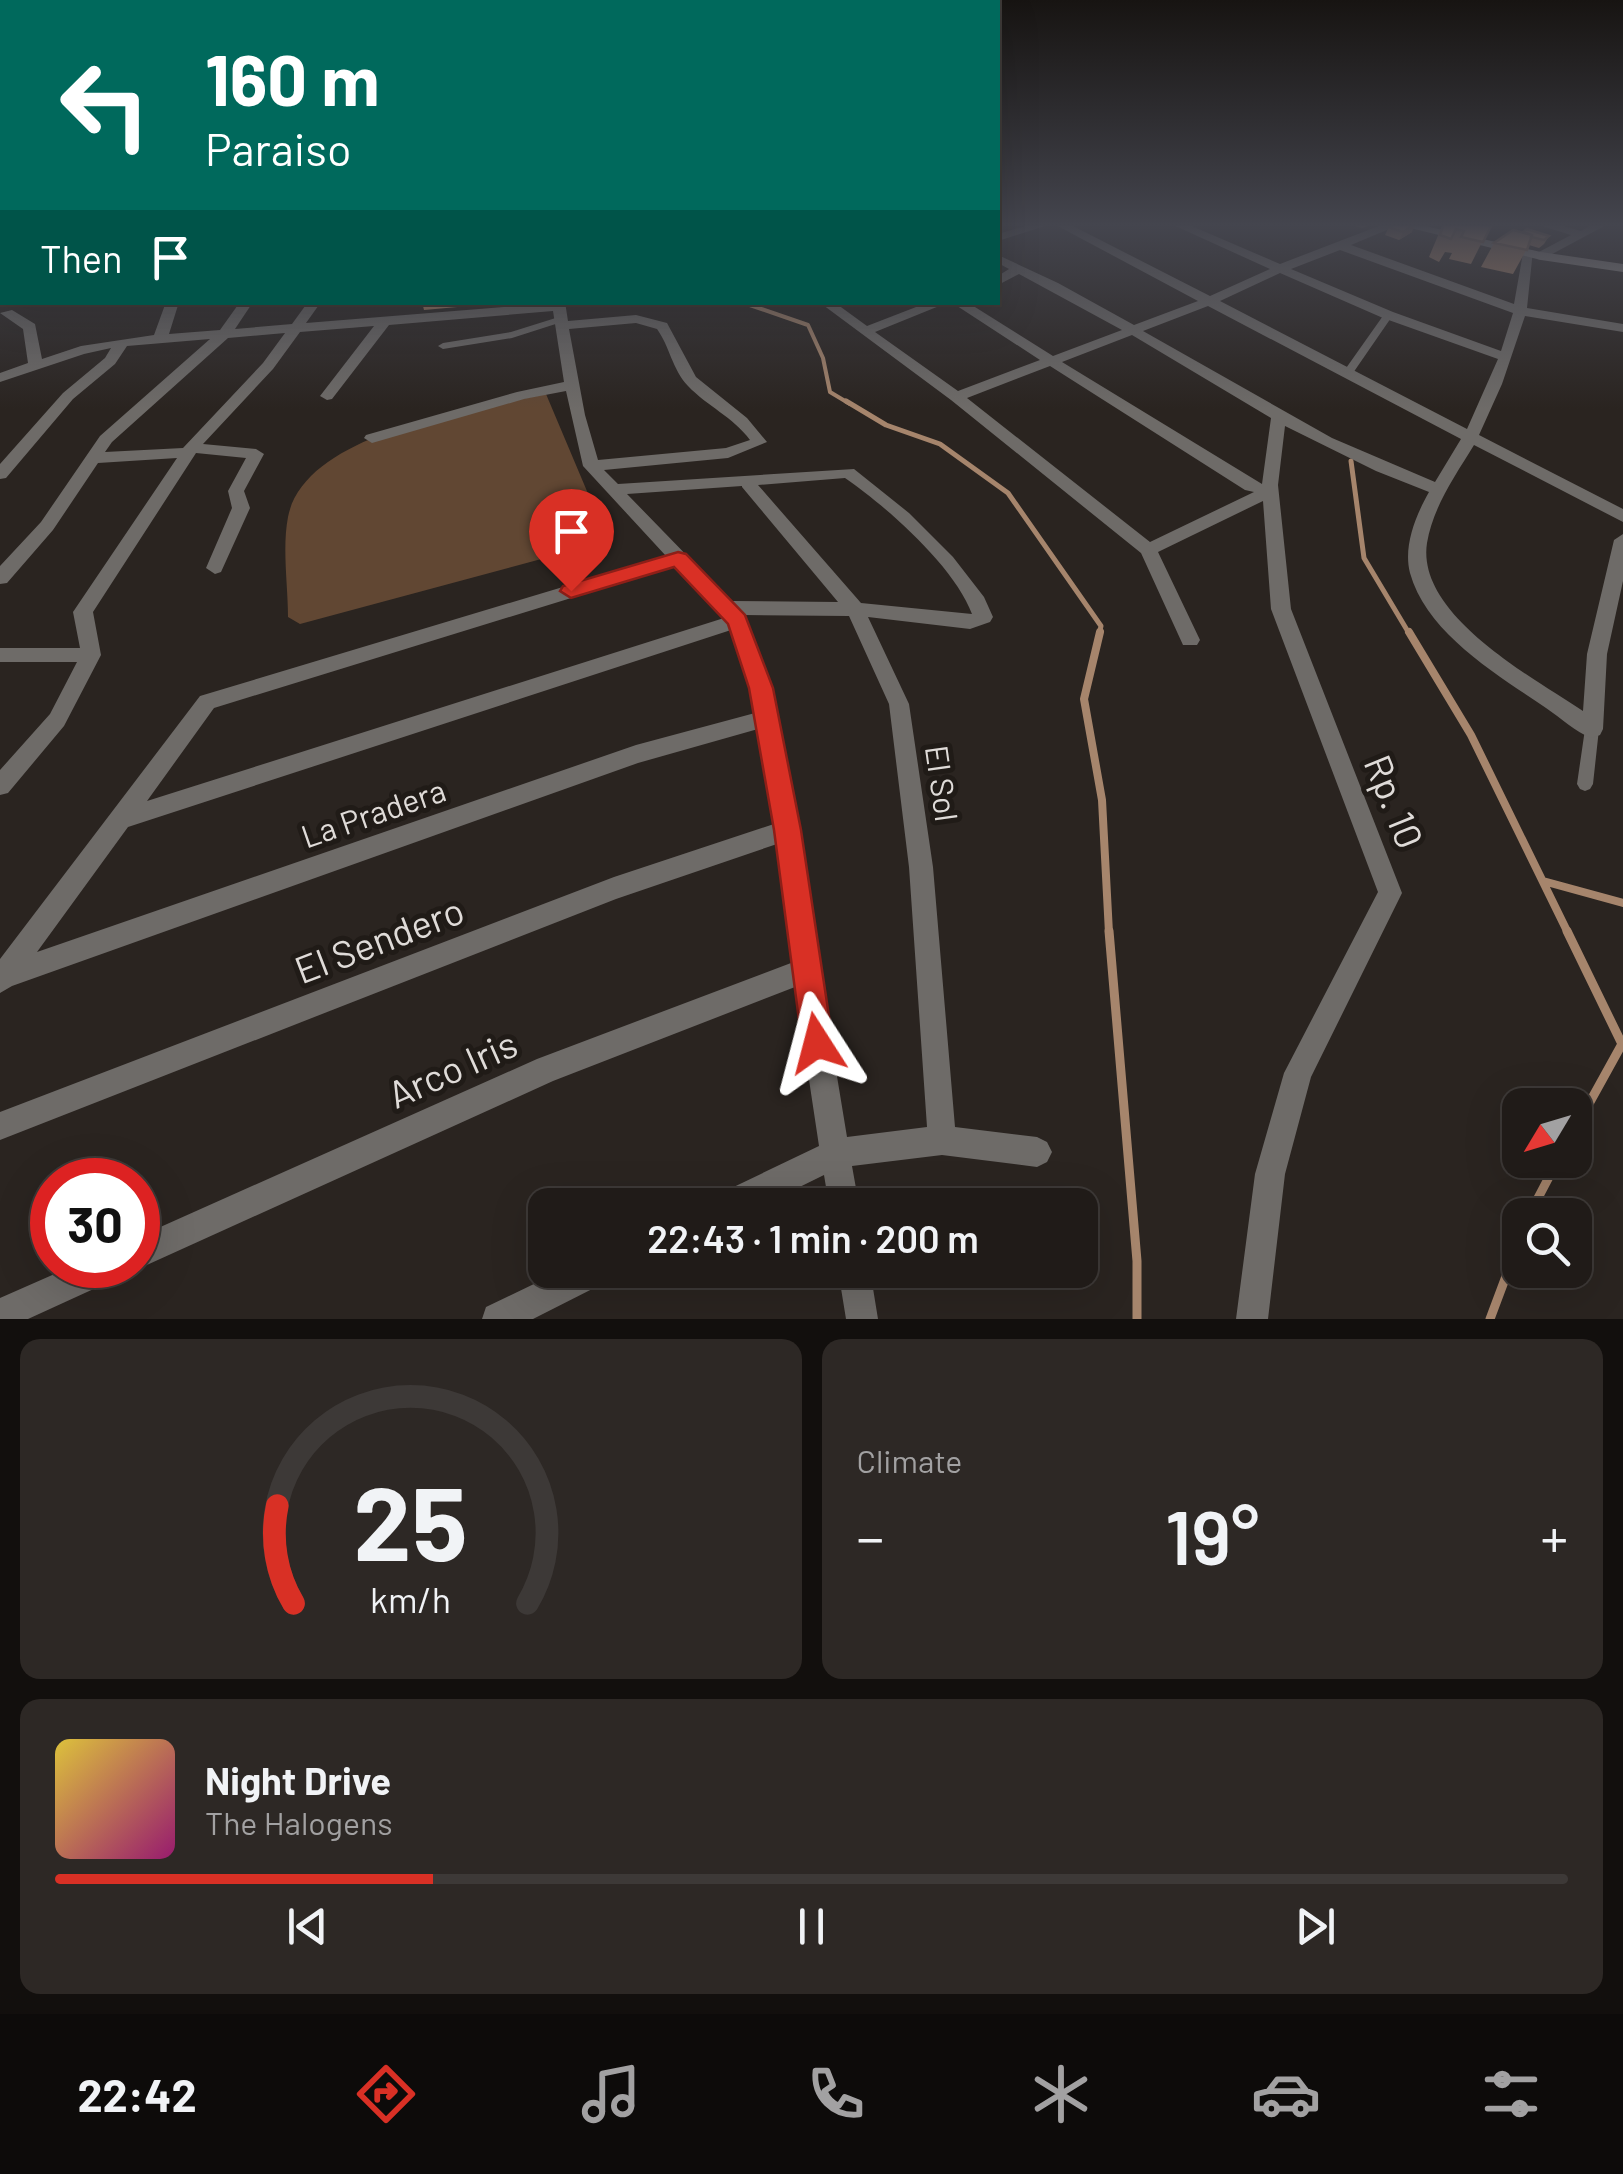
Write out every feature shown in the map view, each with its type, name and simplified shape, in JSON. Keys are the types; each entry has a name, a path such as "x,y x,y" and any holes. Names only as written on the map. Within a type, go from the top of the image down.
{"street":[{"path":"1052,286 1279,414 1396,473 1438,489"},
{"path":"1178,286 1623,516"},
{"path":"956,397 1244,286"},
{"path":"1318,286 1505,356"},
{"path":"1448,286 1520,312 1623,328"},
{"path":"1527,286 1505,356 1470,438 1424,520 1419,573 1426,593 1483,650 1592,729"},
{"path":"160,339 171,305"},
{"path":"0,578 47,526 106,440 227,331 244,305"},
{"path":"0,786 57,720 92,656 83,612 190,450 300,326 313,305"},
{"path":"828,305 956,397 1148,550 1190,640"},
{"path":"866,331 936,305"},
{"path":"962,305 1251,486 1270,491"},
{"path":"560,314 591,466 732,614 761,688 788,830 805,970 841,1188"},
{"path":"0,378 82,350 227,331 560,314 636,318 662,326 681,368 696,386 735,413 759,442 728,453 591,466"},
{"path":"4,315 30,327 36,366"},
{"path":"327,396 383,323"},
{"path":"0,474 68,396 110,361 122,342"},
{"path":"372,438 505,399 573,386"},
{"name":"Rp. 10","path":"1252,1319 1270,1174 1298,1073 1390,893 1281,609 1270,491 1279,414"},
{"path":"94,458 190,450 256,454 236,491 241,499 240,508 215,568"},
{"path":"117,820 732,614 855,610 970,622 983,617 982,604 946,559 858,479 833,473 748,483 614,490"},
{"name":"El Sol","path":"748,483 855,610 899,704 922,868 942,1140"},
{"path":"1148,550 1270,491"},
{"path":"1592,729 1597,654 1623,540"},
{"path":"1,978 207,702 678,558"},
{"path":"0,655 92,656"},
{"name":"La Pradera","path":"1,978 636,754 767,718"},
{"name":"El Sendero","path":"0,1126 614,888 788,830"},
{"name":"Arco Iris","path":"160,1243 547,1069 805,970"},
{"path":"765,1188 836,1153 942,1140 1037,1152"},
{"path":"0,1315 60,1288"},
{"path":"498,1319 561,1288"},
{"path":"857,1288 862,1319"}],"lane":[{"path":"443,346 512,334 560,314"},
{"path":"1348,371 1388,315"},
{"path":"1585,784 1592,729"}],"shaded area":[{"path":"546,394 608,541 300,624 288,617 288,517 301,488 326,464 359,444 397,429"}],"waterway":[{"path":"750,305 808,325 823,358 830,392 850,404"},
{"path":"846,401 886,425 940,444 1008,493 1101,626 1099,635"},
{"path":"1351,461 1364,558 1410,635"},
{"path":"1100,632 1084,699 1102,800 1109,933"},
{"path":"1409,632 1471,735 1568,933"},
{"path":"1543,881 1623,903"},
{"path":"1109,931 1137,1261 1137,1319"},
{"path":"1567,931 1622,1044 1592,1098"},
{"path":"1538,1198 1549,1178"},
{"path":"1490,1319 1502,1287"}],"route":[{"path":"571,591 678,558 738,620 761,688 788,830 817,1043"}]}
